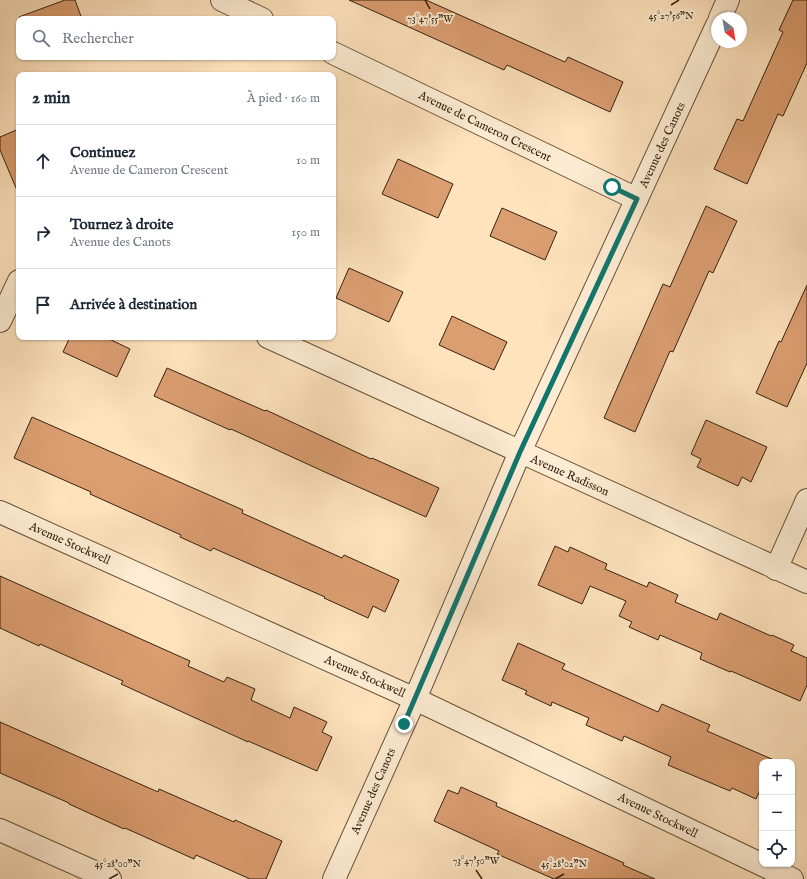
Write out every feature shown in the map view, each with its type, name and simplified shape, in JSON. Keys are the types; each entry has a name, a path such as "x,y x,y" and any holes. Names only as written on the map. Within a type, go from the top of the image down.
{"street":[{"path":"222,0 256,16"},
{"path":"723,12 728,0"},
{"name":"Avenue des Canots","path":"334,879 415,699 520,452 711,38"},
{"name":"Avenue de Cameron Crescent","path":"336,54 637,199"},
{"path":"0,322 16,287"},
{"name":"Avenue Radisson","path":"275,340 807,582"},
{"path":"776,569 807,500"},
{"name":"Avenue Stockwell","path":"0,512 415,699 792,879"},
{"path":"0,830 110,879"}],"building":[{"path":"65,0 75,0 81,16 22,16"},
{"path":"349,0 426,0 565,62 568,57 623,82 610,112 507,65 504,70"},
{"path":"793,0 807,0 807,63 783,116 778,114 747,184 714,169 737,119 743,121 783,32 779,30"},
{"path":"16,130 16,188 0,150 0,137"},
{"path":"398,159 453,184 438,218 382,194"},
{"path":"706,206 737,221 713,273 709,271 673,352 670,351 635,432 604,418 663,284 670,287"},
{"path":"502,208 557,232 545,260 490,236"},
{"path":"349,268 403,292 389,322 336,298"},
{"path":"807,285 807,363 787,407 756,393 779,341 781,342"},
{"path":"452,316 507,342 494,370 439,345"},
{"path":"69,340 111,340 130,349 117,377 63,352"},
{"path":"167,368 265,411 266,410 371,459 372,458 439,488 426,517 154,396"},
{"path":"32,417 243,510 242,513 342,558 344,555 399,580 385,612 373,606 368,618 324,598 325,597 213,548 211,551 180,537 181,535 90,494 91,492 14,458"},
{"path":"706,420 767,447 751,482 742,477 738,486 697,467 701,459 691,454"},
{"path":"555,546 568,552 570,547 607,564 605,569 647,587 649,582 678,595 675,602 717,620 720,613 794,645 791,651 807,658 807,685 800,701 700,659 702,653 660,635 658,640 629,627 632,622 619,616 626,601 590,586 582,604 538,585"},
{"path":"0,576 190,661 188,666 224,682 227,677 255,689 251,700 290,718 294,707 327,722 322,732 332,737 317,771 248,742 121,684 123,681 0,628"},
{"path":"518,643 565,664 562,669 658,712 662,704 710,725 707,731 772,759 759,759 759,792 756,799 732,788 730,791 668,765 671,757 624,736 622,741 586,725 589,718 552,702 551,706 525,694 527,691 502,680"},
{"path":"0,722 158,792 159,789 282,841 266,879 250,879 196,855 194,859 0,773"},
{"path":"461,787 497,803 496,806 624,863 623,865 655,879 554,879 497,854 499,851 434,821 448,790 458,794"}],"route":[{"path":"404,724 520,452 637,199 612,187"}]}
